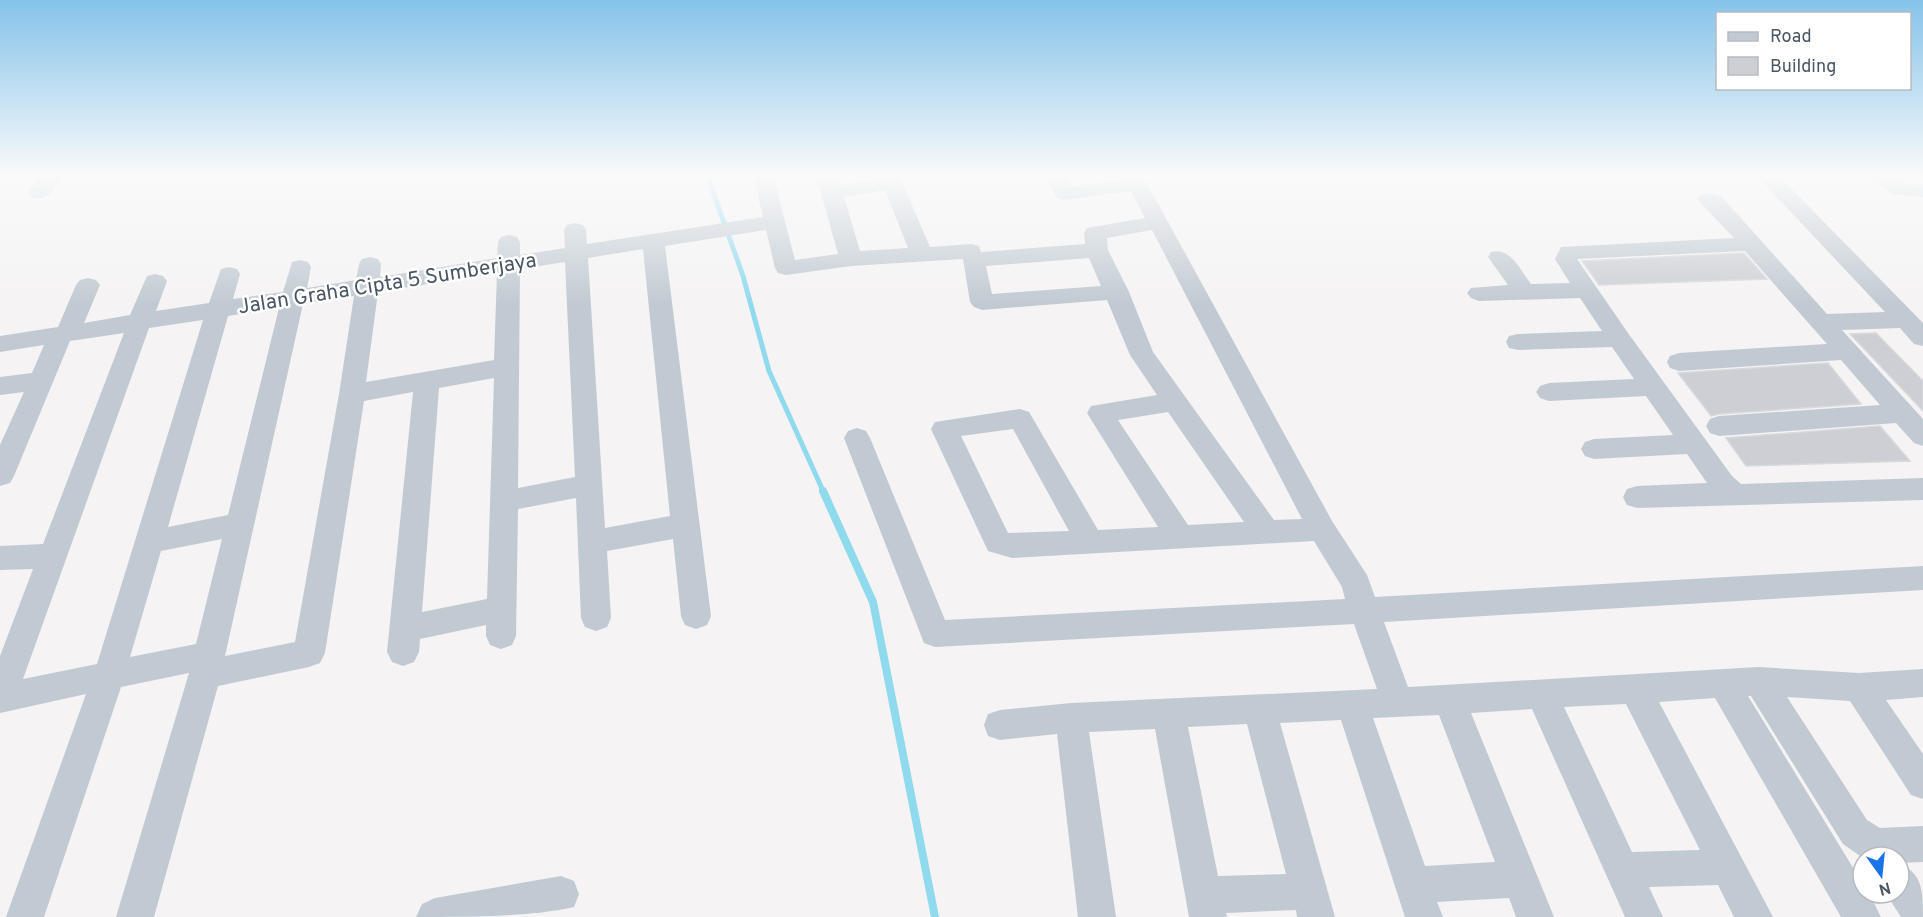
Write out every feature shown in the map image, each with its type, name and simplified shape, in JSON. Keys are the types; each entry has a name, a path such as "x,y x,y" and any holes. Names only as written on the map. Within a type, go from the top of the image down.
{"street":[{"path":"772,218 786,268 851,259 921,253 972,255 1096,241 1157,223"},
{"path":"839,218 851,259"},
{"path":"907,218 921,253"},
{"path":"1154,218 1322,529 1356,584 1398,703"},
{"path":"1727,218 1923,436"},
{"path":"1807,218 1923,338"},
{"name":"Jalan Graha Cipta 5 Sumberjaya","path":"0,344 293,298 368,275 575,241 653,241 773,222"},
{"path":"575,241 596,618"},
{"path":"653,241 696,616"},
{"path":"1096,241 1142,355 1267,533"},
{"path":"1733,493 1722,483 1653,387 1566,259 1569,252 1750,244"},
{"path":"427,381 404,640 502,622 509,253"},
{"path":"972,255 982,302 1117,292"},
{"path":"1499,257 1525,292"},
{"path":"135,917 207,665 300,267"},
{"path":"26,917 109,676 229,274"},
{"path":"0,698 109,676 309,653 352,394 368,275"},
{"path":"0,698 155,281"},
{"path":"0,476 9,434 42,380 88,285"},
{"path":"1479,293 1586,290"},
{"path":"1821,322 1905,320"},
{"path":"1518,342 1619,339"},
{"path":"1679,362 1846,351"},
{"path":"352,394 507,367"},
{"path":"0,387 42,380"},
{"path":"1549,392 1653,387"},
{"path":"1174,402 1100,413 1180,537"},
{"path":"1719,426 1902,413"},
{"path":"1090,542 1020,419 944,429 998,543 1012,546 1267,533 1322,529"},
{"path":"858,438 935,634 1923,578"},
{"path":"1594,449 1694,444"},
{"path":"504,501 590,485"},
{"path":"1637,497 1923,489"},
{"path":"149,542 240,524"},
{"path":"592,542 685,525"},
{"path":"0,558 38,557 54,554"},
{"path":"1759,681 1855,832 1871,845"},
{"path":"1000,725 1168,712 1398,703 1759,681 1859,687 1923,683"},
{"path":"1723,683 1862,917"},
{"path":"1859,687 1923,783"},
{"path":"1635,689 1754,917"},
{"path":"1542,695 1644,917"},
{"path":"1449,700 1535,917"},
{"path":"1352,704 1418,901 1520,879"},
{"path":"1168,712 1206,906 1313,904 1259,708"},
{"path":"1071,718 1097,917"},
{"path":"1623,870 1728,867"},
{"path":"435,917 561,894"},
{"path":"1911,900 1922,917"}],"building":[{"path":"1744,253 1767,279 1599,285 1582,261"},
{"path":"1876,333 1923,381 1923,411 1850,334"},
{"path":"1828,363 1861,404 1711,416 1678,373"},
{"path":"1880,426 1910,461 1746,466 1726,438"}],"waterway":[{"path":"722,218 743,276 769,371 824,493"},
{"path":"823,491 873,602 935,917"}]}
